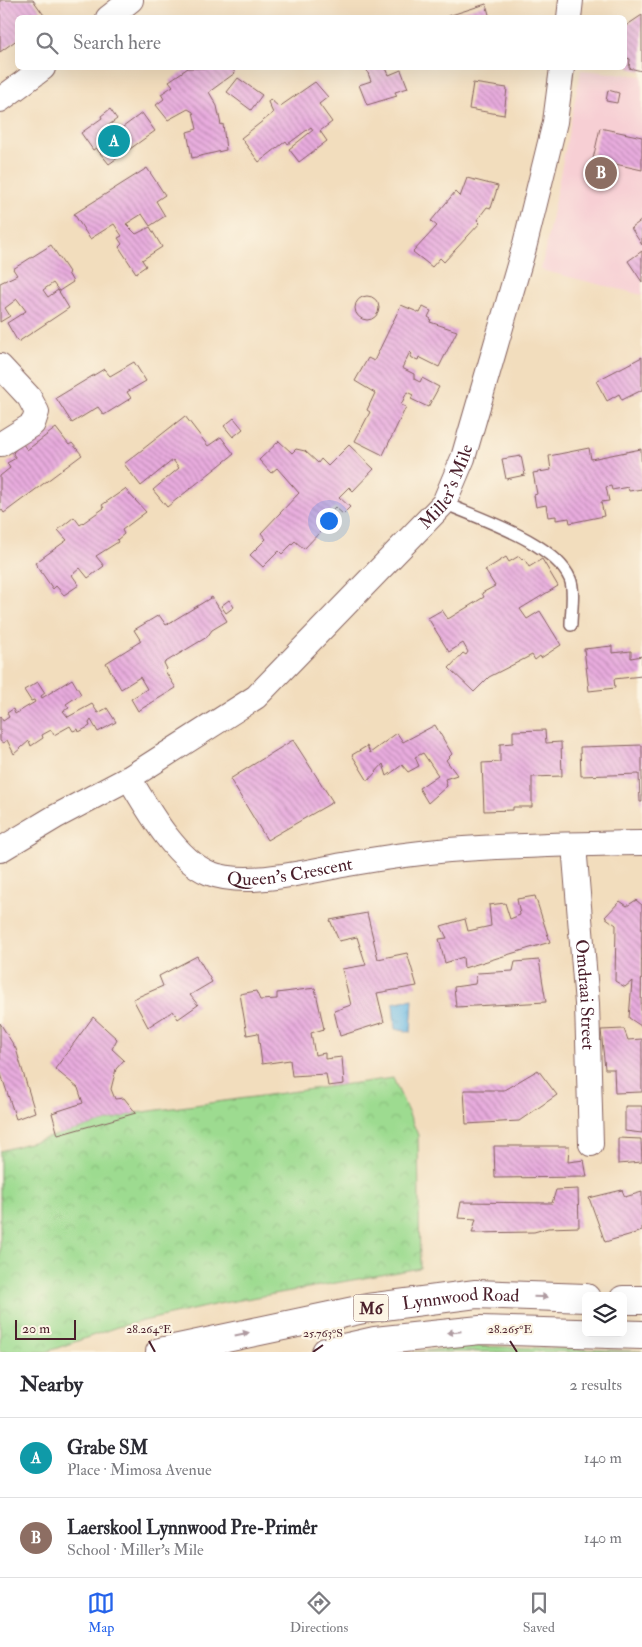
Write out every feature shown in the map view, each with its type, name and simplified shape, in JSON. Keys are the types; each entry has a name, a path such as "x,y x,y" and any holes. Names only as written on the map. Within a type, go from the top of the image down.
{"main road":[{"name":"Lynnwood Road","path":"160,1352 388,1306 476,1294 582,1298"},
{"path":"627,1300 642,1300"},
{"name":"Lynnwood Road","path":"326,1352 375,1341 480,1330 582,1333"},
{"name":"Lynnwood Road","path":"627,1334 642,1335"}],"street":[{"path":"112,15 131,0"},
{"path":"569,15 571,0"},
{"path":"2,100 40,70"},
{"name":"Miller's Mile","path":"129,778 256,696 444,503 463,458 524,248 556,122 562,70"},
{"path":"0,366 29,397 37,412 33,424 1,444"},
{"path":"0,850 55,817 129,778"},
{"name":"Queen's Crescent","path":"129,778 148,809 186,856 206,872 227,877 274,876 404,855 450,850 642,843"},
{"name":"Omdraai Street","path":"574,845 587,1004 591,1144"}],"lane":[{"path":"444,503 518,536 561,563 571,581 571,624"}],"shaded area":[{"path":"581,70 642,76 642,295 541,270"}],"green space":[{"path":"393,1078 418,1135 420,1268 218,1304 117,1327 46,1352 0,1352 0,1151 136,1113"},
{"path":"472,1346 642,1351 642,1352 414,1352"}],"water":[{"path":"413,999 411,1032 395,1029 393,1003"}],"building":[{"path":"0,0 33,0 44,15 15,15 15,41 0,52"},
{"path":"486,4 489,15 451,15"},
{"path":"642,15 642,71 629,68 630,59 627,58 627,25"},
{"path":"185,70 233,70 235,73 209,92 217,106 221,125 223,124 226,150 192,158 187,132 197,129 193,112 188,109 168,120 156,105 164,99 161,94 173,86 169,81"},
{"path":"367,70 387,70 389,75 401,70 408,88 395,92 397,96 367,105 359,85 371,81"},
{"path":"238,78 262,95 251,110 227,92"},
{"path":"315,82 328,97 319,104 332,122 320,131 327,141 299,162 289,149 313,130 311,127 288,144 286,141 259,162 241,138 273,113 268,102 270,99 279,107"},
{"path":"473,83 507,88 504,115 469,109"},
{"path":"608,90 619,93 617,103 606,101"},
{"path":"110,109 117,119 109,125 115,133 142,113 155,131 109,164 96,148 93,150 81,133 102,118 101,116"},
{"path":"600,128 642,137 642,170 593,159"},
{"path":"147,168 165,195 156,201 165,216 150,226 142,214 126,224 136,234 150,227 162,247 142,260 146,266 136,273 119,247 122,244 118,238 122,236 114,224 90,239 74,214"},
{"path":"467,178 498,186 491,208 487,207 477,220 480,223 444,262 440,258 432,267 413,252 437,226 431,221 455,192 460,197"},
{"path":"642,220 642,245 631,228"},
{"path":"51,245 69,272 73,282 59,291 53,283 43,290 48,297 58,290 69,308 18,342 7,323 26,311 17,299 5,308 10,316 0,322 0,283 17,275 13,269"},
{"path":"642,251 642,282 628,261"},
{"path":"367,296 375,300 379,308 375,316 367,320 359,316 355,308 359,300"},
{"path":"401,305 420,313 423,307 431,311 428,317 431,319 430,322 457,331 439,367 419,357 418,360 410,357 412,354 410,352 402,368 414,374 414,379 420,382 422,378 439,387 428,407 411,399 413,395 407,392 401,405 406,407 383,455 355,441 370,412 367,410 375,393 355,381 368,358 374,361"},
{"path":"642,357 642,390 622,400 619,394 607,401 596,381"},
{"path":"134,362 146,381 127,392 131,398 104,415 98,407 72,423 56,398 104,369 110,376"},
{"path":"185,416 208,446 221,437 234,454 167,507 153,490 179,468 173,460 141,486 124,464"},
{"path":"234,418 243,429 233,437 224,426"},
{"path":"56,428 69,445 72,443 82,455 4,513 2,510 0,511 0,476 10,468 7,463 16,458 13,454 14,451 23,444 27,450"},
{"path":"279,441 292,453 296,449 305,451 318,463 321,459 328,466 349,445 374,469 353,491 349,487 339,497 350,507 343,514 335,507 316,526 321,531 304,549 295,541 282,554 279,551 263,567 250,555 266,539 261,533 299,493 277,468 271,473 259,460"},
{"path":"589,448 591,459 641,449 642,489 629,491 628,487 612,490 611,486 606,487 609,501 601,502 604,516 570,523 569,518 556,520 556,516 548,517 546,505 536,507 534,495 537,494 533,473 551,470 549,456"},
{"path":"521,456 525,475 506,479 502,459"},
{"path":"125,489 146,512 122,530 124,534 117,540 118,542 96,556 104,566 88,578 80,568 72,575 79,585 64,595 56,586 53,589 35,563 67,540 58,530 74,517 80,525 104,508 102,505"},
{"path":"519,556 522,560 524,558 529,567 542,559 558,586 520,609 527,619 540,611 561,645 541,658 540,656 535,660 532,655 489,677 474,692 449,668 463,653 466,655 468,652 463,643 449,652 428,618 442,610 448,619 484,597 482,593 495,586 485,570 506,557 509,562"},
{"path":"212,597 227,621 212,630 207,637 164,663 167,669 165,671 176,688 138,711 131,699 147,689 140,677 121,689 106,663 141,641 134,630 159,615 166,625"},
{"path":"229,600 234,607 226,613 221,606"},
{"path":"612,646 612,653 631,651 631,658 642,656 642,676 614,679 615,688 589,691 584,649"},
{"path":"72,679 81,694 66,704 69,708 63,711 68,717 92,704 98,713 107,708 116,722 98,732 91,720 90,726 79,732 78,729 73,731 70,726 54,735 51,730 42,735 43,738 31,746 29,741 14,754 7,740 3,743 0,741 0,716 3,721 9,717 7,713 13,709 15,714 35,702 34,700 31,701 24,690 38,682 45,693 41,696 42,698"},
{"path":"435,725 452,754 446,760 457,775 445,779 447,786 428,803 419,788 438,775 423,753 415,757 419,766 408,772 402,765 387,776 383,764 368,781 352,755 367,746 370,753 397,733 403,742"},
{"path":"545,730 546,743 561,742 562,776 532,777 532,807 513,807 513,810 484,811 482,763 500,762 500,744 513,743 513,731"},
{"path":"293,740 333,802 267,840 230,779"},
{"path":"642,745 642,802 640,802 639,774 581,776 580,747"},
{"path":"535,896 550,942 464,968 463,957 445,963 439,939 447,938 441,926 465,919 468,931 491,926 489,905 505,903 510,919 520,915 517,899"},
{"path":"636,900 642,905 641,1026 629,1018 632,981 625,987 615,981 616,925 605,917 620,901 627,906"},
{"path":"367,913 378,959 407,953 417,986 377,993 384,1022 340,1036 334,1011 351,1005 342,969 366,965 357,937 339,941 330,920"},
{"path":"197,956 212,982 190,995 198,1005 178,1019 173,1011 148,1027 133,999 163,986 159,976"},
{"path":"539,960 546,1002 456,1007 454,987 475,984 477,973 513,971 515,962"},
{"path":"315,988 324,1029 311,1033 315,1055 325,1053 325,1059 342,1057 344,1084 328,1086 326,1074 292,1076 290,1060 262,1064 258,1033 247,1035 240,994 256,991 260,1000 277,999 277,993"},
{"path":"93,1017 117,1039 112,1049 124,1060 116,1069 111,1089 115,1099 124,1098 136,1113 58,1135 52,1113 83,1103 78,1088 55,1069"},
{"path":"0,1023 16,1049 35,1112 16,1119 0,1071"},
{"path":"624,1029 628,1040 642,1039 642,1092 615,1093 614,1069 605,1069 601,1030"},
{"path":"538,1070 557,1095 519,1121 466,1124 464,1090 504,1090"},
{"path":"625,1106 642,1106 642,1133 625,1131"},
{"path":"618,1138 641,1139 642,1162 618,1164"},
{"path":"494,1146 569,1146 568,1162 584,1160 587,1177 495,1178"},
{"path":"578,1189 579,1227 548,1228 534,1232 472,1233 476,1219 458,1218 461,1202 552,1203 556,1190"},
{"path":"622,1190 625,1197 642,1192 642,1231 605,1242 589,1198"}],"place":[{"name":"Grabe SM","path":"114,141"},
{"name":"Laerskool Lynnwood Pre-Primêr","path":"601,173"}]}
